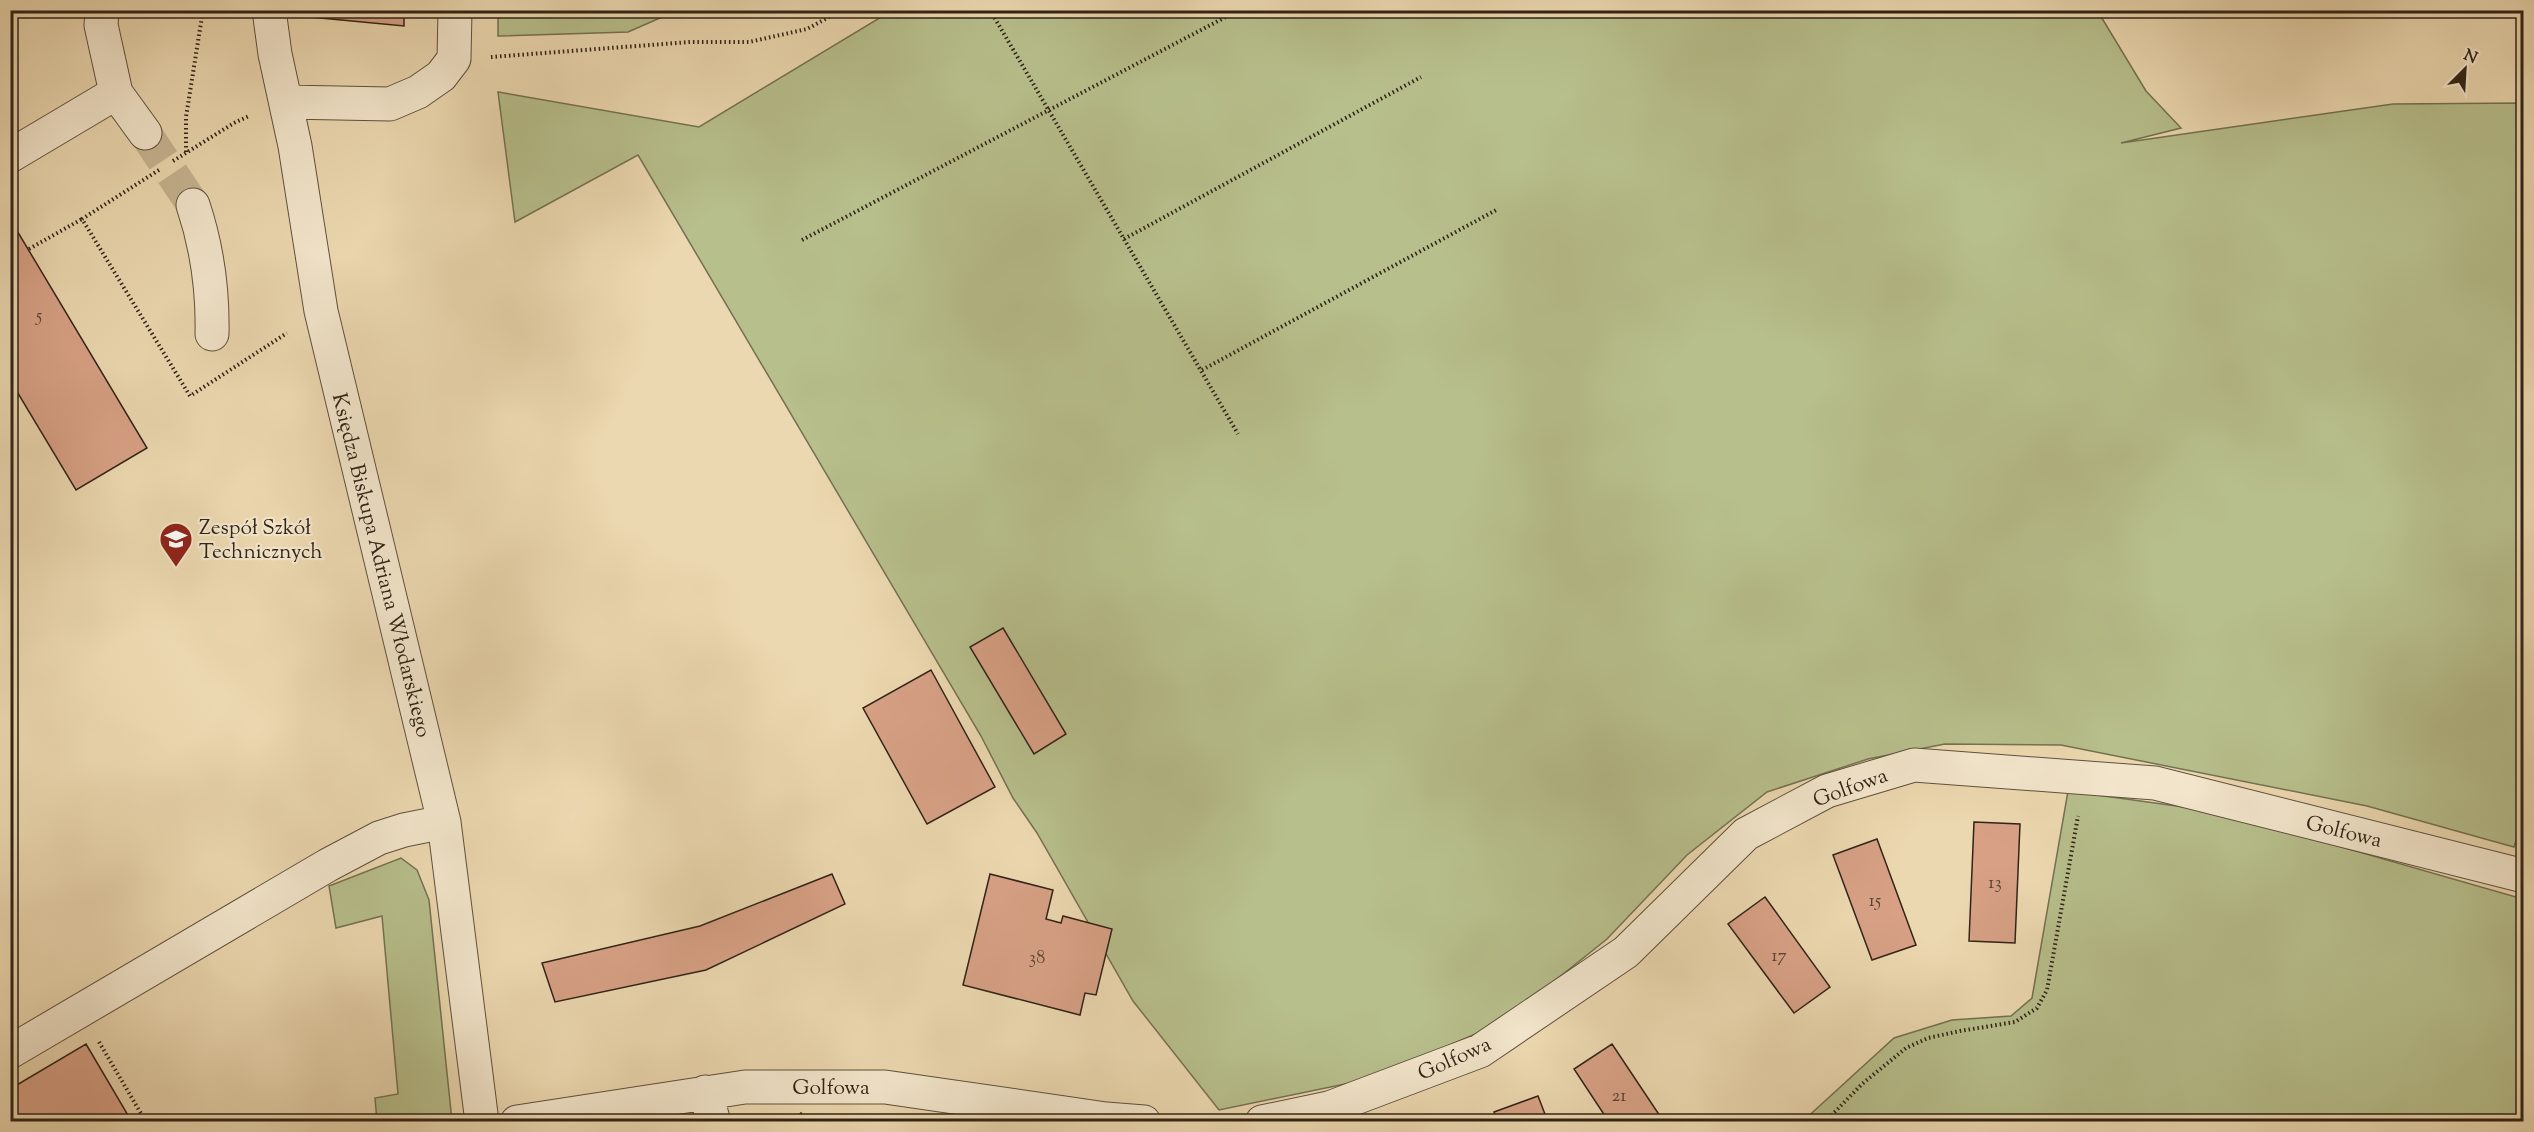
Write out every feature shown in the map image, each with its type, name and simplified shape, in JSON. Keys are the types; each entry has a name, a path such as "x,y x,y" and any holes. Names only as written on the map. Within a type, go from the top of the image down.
{"street":[{"path":"102,10 101,25 116,93 145,133"},
{"name":"Księdza Biskupa Adriana Włodarskiego","path":"268,10 321,311 444,822 482,1122"},
{"path":"286,102 390,104 418,92 434,81 454,59 455,10"},
{"path":"10,156 116,93"},
{"path":"193,205 204,238 212,303 212,334"},
{"name":"Golfowa","path":"1262,1122 1329,1108 1480,1051 1626,952 1746,834 1827,791 1914,765 2155,783 2523,876"},
{"path":"10,1052 328,865 379,838 444,822"},
{"name":"Golfowa","path":"518,1122 710,1107 745,1087 885,1087 1084,1117 1144,1122"}],"path":[{"path":"186,153 186,117 202,10"},
{"path":"454,59 690,42 749,42 807,29 842,10"},
{"path":"990,10 1238,434"},
{"path":"802,240 1050,112 1239,10"},
{"path":"1124,239 1422,77"},
{"path":"29,249 82,219 234,123"},
{"path":"1202,370 1498,209"},
{"path":"82,219 190,396 288,333"},
{"path":"1825,1122 1862,1084 1906,1048 1928,1038 2015,1022 2037,1008 2047,990 2084,778"},
{"path":"80,1011 146,1122"}],"green space":[{"path":"498,10 676,11 628,32 498,36"},
{"path":"2097,10 2146,91 2181,128 2121,143 2393,104 2523,103 2524,814 2514,847 2367,806 2061,745 1945,744 1868,759 1767,792 1687,855 1607,939 1503,1022 1374,1078 1219,1110 1133,1001 1037,833 1013,798 981,736 638,155 515,222 498,92 699,127 891,11"},
{"path":"2068,791 2220,812 2523,899 2523,1121 1802,1122 1894,1038 1952,1020 2011,1016 2032,998"},
{"path":"401,858 417,870 429,900 452,1121 377,1121 375,1098 398,1094 382,916 336,928 329,886"}],"building":[{"path":"310,10 404,10 404,26 310,17"},
{"path":"10,219 147,448 76,490 10,380"},
{"path":"1003,628 1066,734 1034,754 970,647"},
{"path":"931,670 995,787 927,824 863,708"},
{"path":"1974,822 2020,824 2015,943 1969,941"},
{"path":"1877,839 1916,945 1872,960 1833,855"},
{"path":"832,874 845,904 706,970 555,1002 542,963 700,926"},
{"path":"990,874 1053,890 1046,919 1061,923 1063,916 1112,929 1096,995 1085,993 1080,1015 963,985"},
{"path":"1765,897 1830,987 1794,1013 1728,924"},
{"path":"86,1044 132,1122 10,1122 10,1089"},
{"path":"1612,1044 1664,1122 1609,1122 1574,1069"},
{"path":"1538,1096 1548,1122 1498,1122 1494,1112"},
{"path":"801,1113 808,1122 792,1122"}],"tunnel":[{"path":"145,133 193,205"}],"place":[{"name":"Zespół Szkół Technicznych","path":"176,568"}]}
